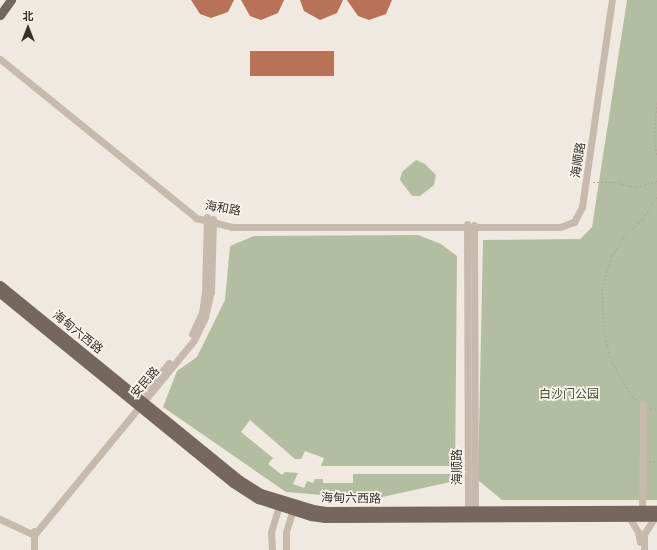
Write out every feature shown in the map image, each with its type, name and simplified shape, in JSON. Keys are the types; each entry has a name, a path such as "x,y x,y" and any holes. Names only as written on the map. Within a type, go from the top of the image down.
{"main road":[{"path":"0,9 7,0"},
{"path":"0,15 11,0"},
{"name":"海甸六西路","path":"0,285 244,490 258,499 280,503 325,518 472,514 656,515"},
{"name":"海甸六西路","path":"0,294 139,402"},
{"name":"海甸六西路","path":"472,514 629,517 642,514"}],"street":[{"name":"海顺路","path":"470,227 560,224 574,215 609,0"},
{"name":"海顺路","path":"470,227 560,227 571,224 578,216 582,207 612,0"},
{"name":"海和路","path":"0,55 198,215 210,220 232,228 470,227"},
{"name":"海和路","path":"0,59 196,218 210,220"},
{"name":"安民路","path":"32,533 202,327 211,292 210,220"},
{"name":"海顺路","path":"470,227 472,514"},
{"path":"642,514 644,404"},
{"path":"272,550 271,532 280,503"},
{"path":"286,550 286,532 294,507"},
{"path":"644,550 644,534 656,515"},
{"path":"0,517 32,533"},
{"path":"629,517 639,534 640,550"},
{"path":"31,550 32,533"},
{"path":"32,533 34,550"}],"path":[{"path":"657,103 657,156"},
{"path":"587,182 614,182 636,187 657,181"},
{"path":"657,197 643,219 623,237 612,256 602,288 604,330 611,361 631,395 650,409 657,409"}],"green space":[{"name":"白沙门公园","path":"627,0 657,0 657,500 502,500 478,480 483,240 580,239 592,227"},
{"path":"416,160 425,164 436,175 434,185 420,196 412,196 400,180 402,172"},
{"path":"418,235 441,244 457,256 455,481 373,499 286,492 163,407 177,371 197,357 225,300 230,246 254,236","holes":["250,420 295,459 301,459 305,451 324,458 321,466 453,466 453,474 353,474 353,483 323,483 323,479 315,479 313,483 307,481 304,488 293,484 298,473 285,472 282,475 268,464 273,458 241,432"]}],"building":[{"path":"191,0 234,0 228,12 211,18 200,14"},
{"path":"241,0 284,0 278,13 261,20 250,16"},
{"path":"300,0 343,0 337,13 320,20 304,11"},
{"path":"347,0 392,0 386,14 369,20 358,16"},
{"path":"250,51 334,51 334,76 250,76"}]}
